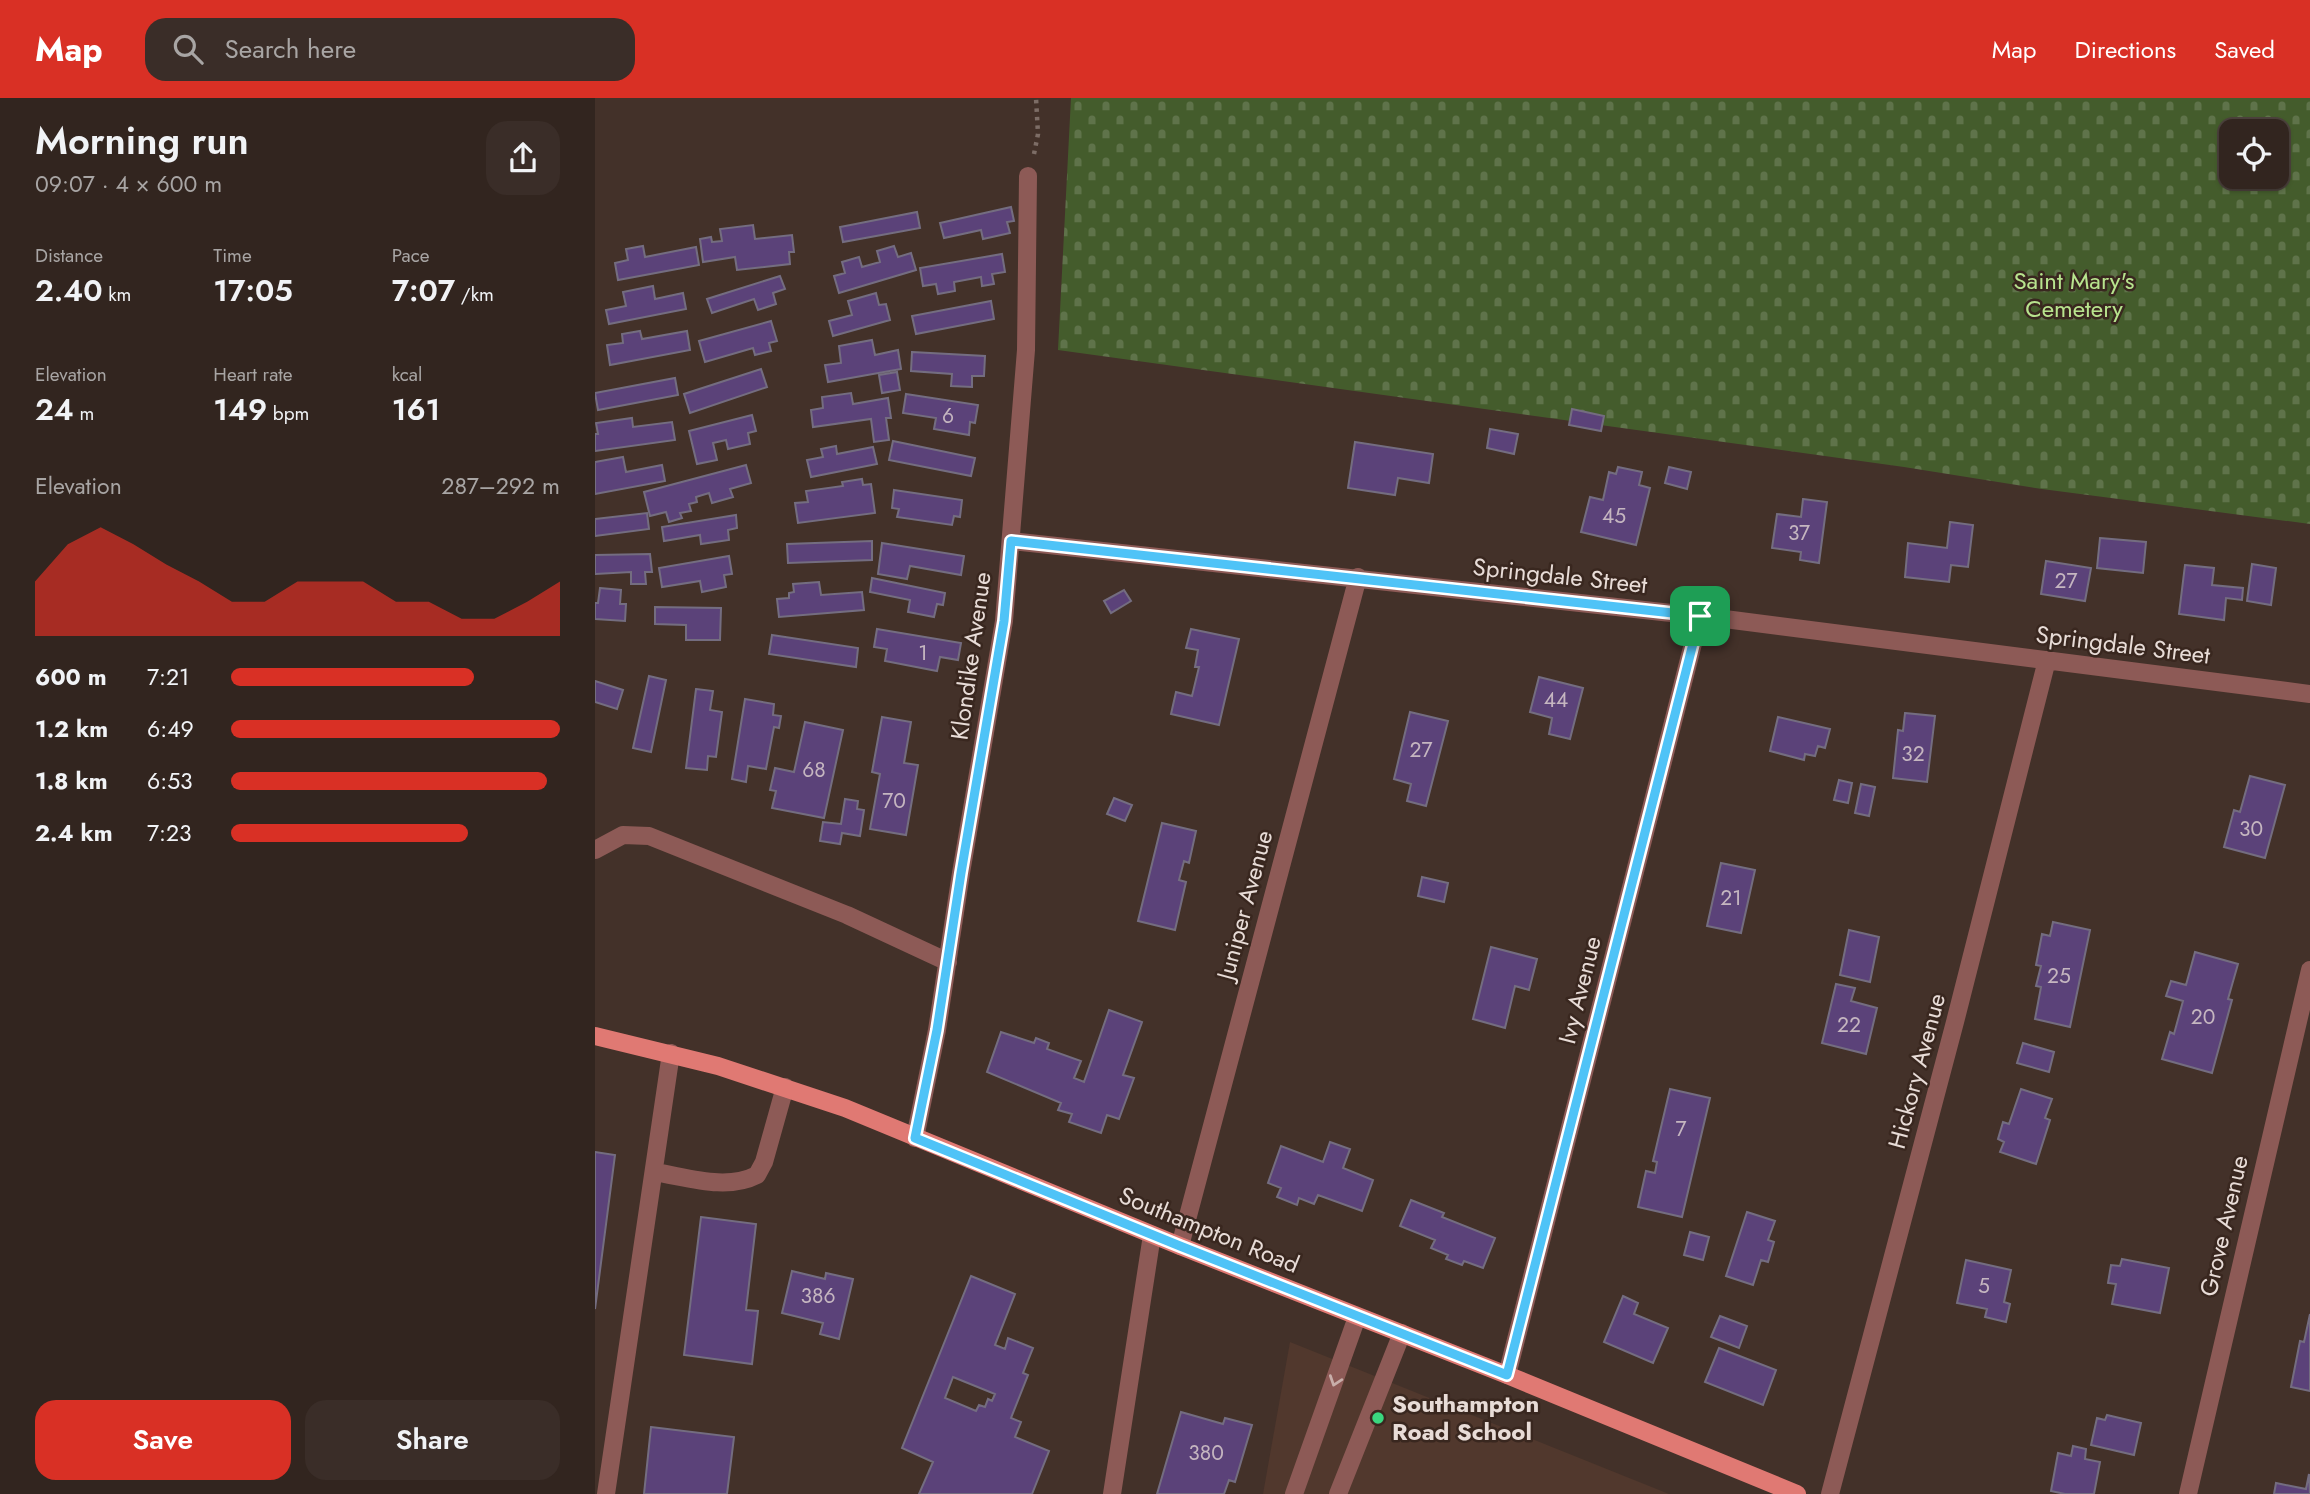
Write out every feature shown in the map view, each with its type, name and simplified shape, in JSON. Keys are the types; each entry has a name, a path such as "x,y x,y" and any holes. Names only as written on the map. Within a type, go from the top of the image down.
{"main road":[{"name":"Southampton Road","path":"595,1036 671,1054 785,1087 845,1108 1795,1494"}],"street":[{"name":"Klondike Avenue","path":"915,1138 937,1030 1004,621 1026,350 1028,176"},
{"name":"Springdale Street","path":"1011,541 1700,616 2310,694"},
{"name":"Juniper Avenue","path":"1180,1246 1358,577"},
{"name":"Ivy Avenue","path":"1507,1375 1700,616"},
{"name":"Hickory Avenue","path":"1830,1494 1955,1022 2046,660"},
{"path":"595,850 623,835 649,836 846,915 948,962"},
{"name":"Grove Avenue","path":"2188,1494 2310,970"},
{"path":"606,1494 671,1054"},
{"path":"654,1172 714,1182 737,1182 757,1175 764,1162 785,1087"},
{"path":"1112,1494 1152,1234"},
{"path":"1294,1494 1357,1317"},
{"path":"1338,1494 1402,1333"}],"path":[{"path":"1028,176 1038,134 1036,98"}],"shaded area":[{"name":"Southampton Road School","path":"1290,1342 1669,1494 1263,1494"}],"green space":[{"name":"Saint Mary's Cemetery","path":"1071,98 2310,98 2310,524 2042,489 1904,467 1058,350"}],"building":[{"path":"1011,207 1014,221 1007,222 1010,233 983,239 981,230 944,238 940,223"},
{"path":"917,212 920,228 843,242 840,227"},
{"path":"753,225 755,239 792,235 794,252 789,252 790,264 737,270 735,257 703,262 700,239 711,237 712,242 722,241 720,229"},
{"path":"643,246 645,257 696,247 699,265 618,280 615,263 628,260 626,249"},
{"path":"894,246 898,257 911,253 916,270 839,293 834,276 845,273 842,262 859,257 862,267 880,262 877,251"},
{"path":"1002,254 1005,272 992,274 994,284 982,286 981,277 954,282 955,291 938,294 936,284 923,286 920,268"},
{"path":"780,276 785,289 773,293 776,304 758,310 754,299 712,313 707,299"},
{"path":"653,286 655,299 683,293 686,309 609,324 606,310 626,306 623,292"},
{"path":"876,293 879,305 886,304 890,320 833,336 829,321 852,315 848,301"},
{"path":"991,301 994,319 916,334 912,316"},
{"path":"771,321 777,341 769,343 771,351 755,355 753,348 705,362 699,341"},
{"path":"640,331 642,339 687,331 690,350 610,365 607,345 623,343 622,334"},
{"path":"872,340 875,355 898,350 901,369 828,382 825,365 841,363 839,346"},
{"path":"912,352 985,356 984,376 972,376 972,387 951,386 952,374 911,371"},
{"path":"761,369 767,387 690,413 684,394"},
{"path":"897,372 900,390 882,393 879,375"},
{"path":"675,378 678,395 598,410 595,393"},
{"path":"851,393 853,404 888,398 891,418 886,418 889,440 874,442 871,419 813,427 811,410 823,408 822,397"},
{"path":"906,394 978,405 975,423 970,422 969,435 934,429 936,418 903,413"},
{"path":"1572,409 1604,416 1601,431 1569,425"},
{"path":"752,415 756,431 748,433 750,444 728,449 726,440 713,443 717,460 697,464 689,431"},
{"path":"632,418 633,427 672,422 675,440 595,451 595,434 598,434 596,423"},
{"path":"1490,429 1518,434 1514,454 1487,448"},
{"path":"893,441 975,458 971,476 889,460"},
{"path":"1355,442 1433,454 1429,483 1398,478 1395,495 1348,488"},
{"path":"836,446 837,454 873,447 877,464 811,477 807,460 823,457 821,449"},
{"path":"623,457 626,472 662,465 665,481 595,494 595,462"},
{"path":"746,465 751,483 730,489 733,497 712,503 709,493 696,497 697,502 689,504 691,511 680,513 682,518 669,522 666,512 650,516 644,492"},
{"path":"1618,467 1642,472 1639,485 1650,488 1636,545 1581,532 1590,497 1603,500 1609,472 1616,474"},
{"path":"1669,467 1691,472 1687,489 1665,483"},
{"path":"862,479 863,485 871,484 875,513 798,523 795,503 808,502 806,491 843,486 842,482"},
{"path":"894,490 962,500 960,517 954,516 952,525 897,517 899,509 892,508"},
{"path":"1803,499 1827,502 1819,563 1800,560 1801,552 1772,548 1777,514 1801,517"},
{"path":"647,513 649,529 595,536 595,519"},
{"path":"736,515 737,528 728,530 729,540 701,544 700,535 664,541 662,527"},
{"path":"1950,522 1973,525 1968,567 1951,565 1949,582 1905,577 1908,543 1947,548"},
{"path":"2100,538 2146,542 2143,573 2097,568"},
{"path":"872,541 872,560 788,563 787,544"},
{"path":"882,543 964,556 961,575 910,566 907,579 878,574"},
{"path":"650,554 652,572 645,572 646,584 631,584 631,572 595,574 595,555"},
{"path":"729,556 732,574 724,575 726,587 702,592 700,581 662,587 659,568"},
{"path":"2046,561 2091,568 2085,601 2041,594"},
{"path":"2252,564 2276,568 2271,605 2247,601"},
{"path":"2185,565 2214,568 2212,585 2243,588 2242,600 2226,598 2224,620 2179,614"},
{"path":"872,578 945,593 943,605 937,604 934,617 908,612 910,600 870,592"},
{"path":"819,582 821,595 862,592 864,610 779,617 777,599 789,598 789,593 794,592 793,584"},
{"path":"600,588 621,590 620,604 626,604 625,621 595,619 595,603 598,603"},
{"path":"1124,590 1131,601 1111,613 1104,601"},
{"path":"655,607 721,608 720,640 686,640 686,625 655,624"},
{"path":"877,629 961,643 958,660 940,657 937,671 885,661 887,649 874,647"},
{"path":"1191,629 1239,639 1219,725 1171,714 1176,692 1192,696 1199,667 1195,667 1198,650 1186,648"},
{"path":"772,635 858,648 856,667 769,654"},
{"path":"649,676 666,680 651,752 633,748"},
{"path":"1539,677 1583,688 1570,739 1549,734 1552,718 1530,712"},
{"path":"595,681 623,690 617,709 595,702"},
{"path":"696,689 713,691 710,710 722,712 716,757 708,756 707,770 686,768"},
{"path":"745,699 774,704 773,715 781,716 779,728 774,727 766,769 748,766 746,782 732,779"},
{"path":"1410,712 1448,721 1426,806 1407,801 1411,784 1394,779"},
{"path":"1905,713 1935,716 1927,782 1893,778 1898,730 1903,731"},
{"path":"882,717 911,722 904,763 918,765 906,835 870,829 880,774 872,772"},
{"path":"1778,717 1830,729 1825,748 1818,746 1815,756 1805,754 1804,760 1770,751"},
{"path":"805,722 843,730 824,818 772,808 776,791 770,790 775,768 794,772"},
{"path":"2250,776 2285,785 2265,858 2224,847 2234,810 2240,812"},
{"path":"1839,780 1852,783 1848,803 1834,800"},
{"path":"1861,784 1875,787 1869,816 1855,813"},
{"path":"1114,798 1132,805 1125,821 1107,814"},
{"path":"845,799 858,801 857,809 864,810 860,836 842,833 840,844 820,841 823,822 841,824"},
{"path":"1162,823 1196,831 1189,863 1184,861 1179,880 1186,882 1175,930 1138,921"},
{"path":"1721,863 1755,870 1741,933 1707,926"},
{"path":"1422,877 1448,883 1444,902 1418,896"},
{"path":"2053,922 2090,930 2070,1027 2035,1019 2041,987 2036,986 2041,966 2036,965 2042,934 2050,936"},
{"path":"1849,930 1879,937 1870,982 1840,975"},
{"path":"1491,947 1537,959 1529,990 1515,986 1505,1028 1473,1019"},
{"path":"2195,952 2238,964 2228,999 2232,1000 2212,1073 2162,1059 2170,1032 2174,1034 2183,1001 2166,996 2171,981 2186,985"},
{"path":"1836,984 1855,988 1851,1001 1877,1008 1866,1054 1822,1043"},
{"path":"1109,1010 1142,1022 1123,1075 1134,1078 1119,1119 1107,1115 1101,1133 1069,1122 1072,1114 1058,1110 1061,1103 987,1072 1001,1032 1034,1043 1036,1038 1049,1043 1047,1049 1081,1061 1074,1078 1084,1082"},
{"path":"2023,1043 2054,1052 2049,1072 2017,1063"},
{"path":"1670,1089 1710,1098 1682,1217 1638,1207 1646,1171 1655,1173 1657,1162 1653,1161"},
{"path":"2021,1089 2052,1099 2045,1118 2050,1120 2036,1164 2000,1152 2004,1142 1998,1139 2003,1122 2009,1124"},
{"path":"1330,1142 1350,1149 1343,1168 1373,1180 1362,1211 1318,1195 1314,1204 1299,1198 1297,1205 1277,1197 1281,1188 1268,1183 1281,1146 1323,1162"},
{"path":"595,1152 615,1155 595,1309"},
{"path":"1411,1200 1444,1213 1442,1217 1495,1238 1483,1268 1464,1261 1462,1265 1446,1259 1448,1255 1431,1248 1435,1240 1400,1226"},
{"path":"1747,1212 1775,1221 1768,1240 1774,1242 1768,1262 1761,1260 1753,1285 1726,1276"},
{"path":"701,1217 756,1224 746,1310 758,1311 752,1364 684,1355"},
{"path":"1690,1232 1709,1237 1703,1260 1684,1255"},
{"path":"2122,1259 2169,1268 2160,1313 2112,1304 2116,1284 2108,1283 2111,1265 2120,1266"},
{"path":"1966,1260 2011,1270 2004,1302 2010,1304 2006,1322 1985,1317 1987,1309 1957,1303"},
{"path":"792,1271 825,1279 826,1273 853,1279 839,1339 820,1334 823,1323 782,1313"},
{"path":"971,1276 1015,1294 995,1345 1005,1349 1008,1338 1033,1348 1023,1373 1028,1375 1011,1418 1021,1422 1015,1437 1049,1451 1032,1494 919,1494 933,1462 902,1448","holes":["953,1377 995,1394 992,1401 988,1399 985,1407 979,1405 976,1411 945,1398"]},
{"path":"1623,1296 1638,1303 1634,1314 1668,1328 1653,1363 1604,1342"},
{"path":"2310,1314 2310,1391 2291,1387 2300,1341 2304,1342"},
{"path":"1720,1316 1747,1326 1739,1348 1711,1337"},
{"path":"1719,1348 1776,1370 1763,1405 1705,1382"},
{"path":"1181,1412 1223,1424 1225,1418 1252,1425 1235,1482 1229,1480 1224,1494 1157,1494"},
{"path":"2107,1415 2141,1423 2134,1455 2091,1445 2097,1418 2105,1420"},
{"path":"651,1427 734,1437 727,1494 644,1494"},
{"path":"2073,1446 2086,1449 2085,1459 2100,1462 2094,1494 2051,1491 2058,1453 2071,1456"},
{"path":"2309,1474 2310,1494 2274,1494 2276,1483 2306,1489"}],"place":[{"name":"Southampton Road School","path":"1378,1418"}],"route":[{"path":"1011,541 1700,616 1507,1375 915,1138 937,1030 1004,621 1011,541"}]}
